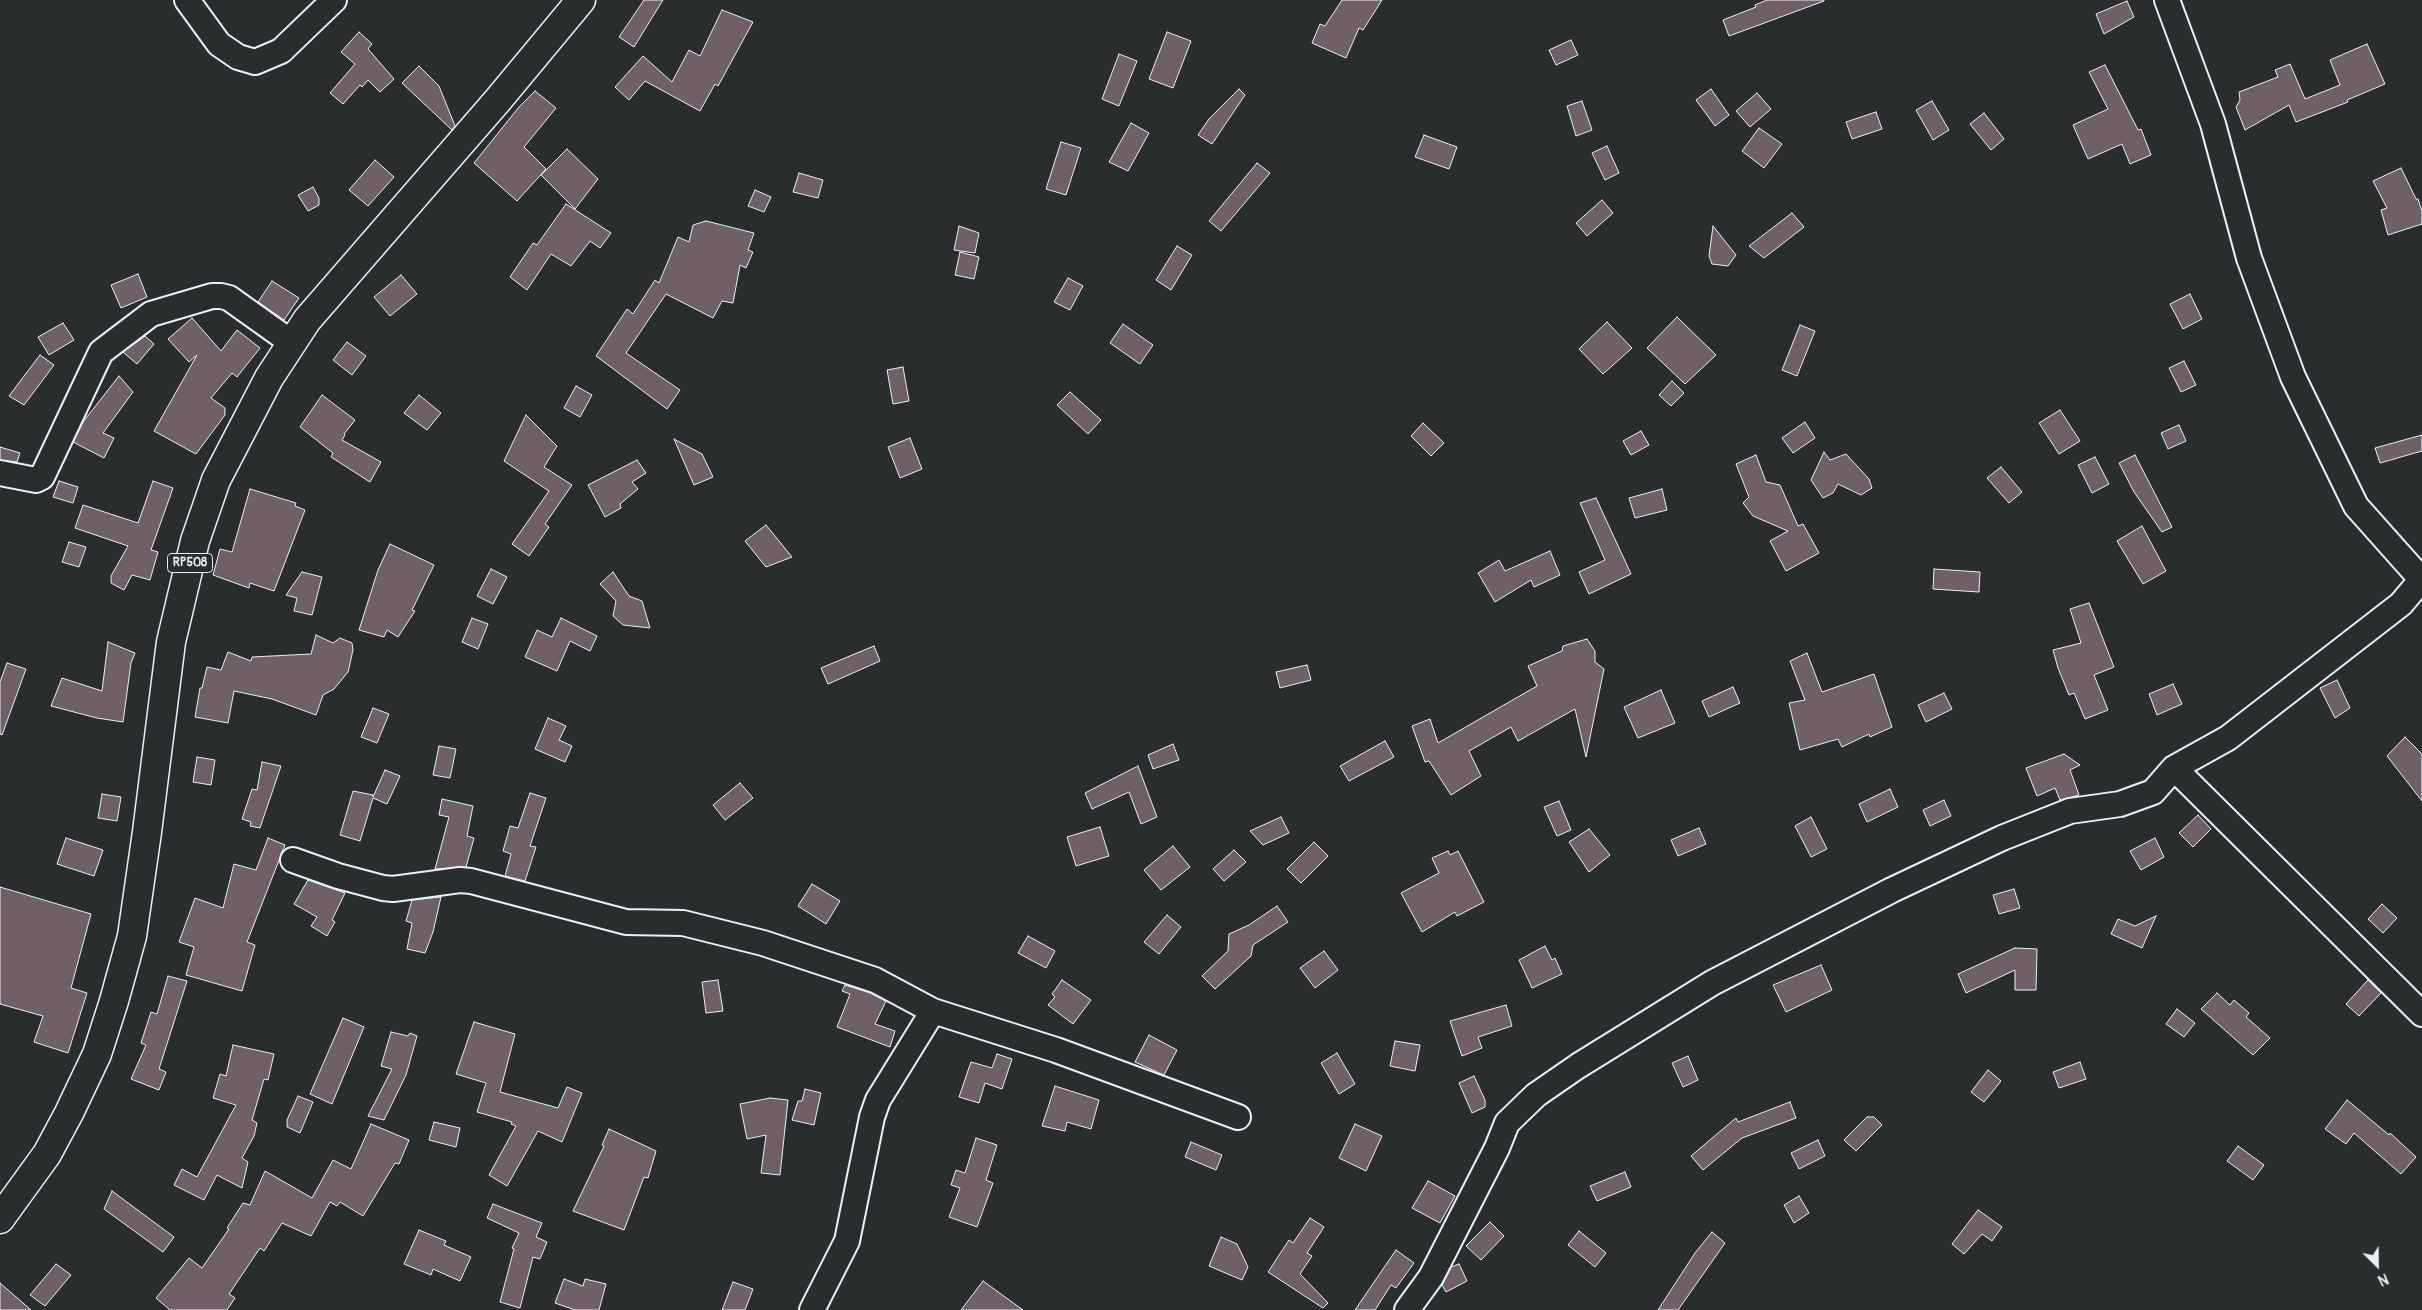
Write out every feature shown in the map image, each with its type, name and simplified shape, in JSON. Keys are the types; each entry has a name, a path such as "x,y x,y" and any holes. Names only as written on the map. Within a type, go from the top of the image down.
{"main road":[{"name":"RP508","path":"0,1219 47,1154 97,1054 132,936 171,642 195,541 216,480 269,378 307,320 498,100 581,0"}],"street":[{"path":"187,0 219,44 238,57 250,62 282,51 334,0"},
{"path":"1407,1310 1431,1277 1497,1148 1507,1123 1543,1090 1578,1066 1712,983 1892,890 2002,838 2070,811 2120,804 2154,792 2174,768 2228,738 2401,604 2422,579 2356,506 2293,377 2249,258 2213,124 2167,0"},
{"path":"0,473 36,480 42,477 101,352 151,314 212,296 221,296 229,298 292,343"},
{"path":"2174,768 2422,1014"},
{"path":"293,860 338,876 383,888 393,889 460,880 626,922 684,923 763,943 875,980 933,1011 1056,1050 1238,1117"},
{"path":"812,1310 847,1241 872,1117 878,1100 933,1011"}],"building":[{"path":"644,0 663,0 634,47 619,37"},
{"path":"1342,0 1382,0 1363,30 1359,28 1346,58 1312,43 1320,24 1325,26"},
{"path":"1767,0 1824,1 1729,36 1723,20 1756,7 1755,5"},
{"path":"2127,1 2134,17 2104,34 2096,14"},
{"path":"722,10 753,22 718,86 715,84 700,111 645,81 629,100 615,87 643,56 672,82 689,50 700,56"},
{"path":"359,32 372,44 368,49 394,79 380,92 368,80 362,87 360,85 343,104 330,93 355,64 341,52"},
{"path":"1167,32 1191,41 1173,88 1149,79"},
{"path":"1571,40 1578,55 1556,65 1549,50"},
{"path":"2367,44 2385,84 2347,100 2348,102 2296,122 2289,105 2245,130 2236,107 2240,100 2239,92 2278,77 2275,70 2290,64 2305,99 2340,85 2330,60"},
{"path":"1119,54 1137,61 1119,106 1102,99"},
{"path":"2105,65 2138,130 2141,129 2151,155 2130,164 2122,144 2088,159 2073,125 2108,109 2089,72"},
{"path":"419,66 439,86 455,126 452,130 402,83"},
{"path":"1239,89 1245,95 1212,144 1198,135 1209,119"},
{"path":"1711,89 1729,115 1715,126 1696,100"},
{"path":"535,91 556,108 524,147 546,169 517,201 474,163 519,107"},
{"path":"1757,93 1771,109 1750,127 1736,111"},
{"path":"1582,101 1592,130 1576,136 1567,106"},
{"path":"1932,101 1949,130 1933,140 1916,110"},
{"path":"1876,112 1882,129 1852,139 1846,122"},
{"path":"1984,113 2004,139 1991,150 1970,124"},
{"path":"1131,123 1149,133 1128,171 1109,162"},
{"path":"1759,128 1782,144 1764,168 1742,151"},
{"path":"1424,135 1457,147 1449,169 1415,157"},
{"path":"1061,142 1081,148 1066,195 1046,189"},
{"path":"1607,146 1619,173 1605,180 1592,153"},
{"path":"567,149 598,179 575,209 541,175"},
{"path":"375,160 394,177 368,206 349,190"},
{"path":"1257,163 1270,173 1221,231 1209,221"},
{"path":"2401,168 2416,199 2418,199 2422,211 2422,224 2388,235 2381,210 2387,208 2373,181"},
{"path":"799,173 823,180 818,198 793,192"},
{"path":"313,187 319,198 319,205 308,211 298,195"},
{"path":"755,190 771,197 764,212 748,206"},
{"path":"1602,200 1613,213 1587,236 1576,223"},
{"path":"566,204 611,233 600,248 590,241 571,266 551,254 527,290 510,277 533,243 537,245"},
{"path":"1792,213 1804,227 1764,258 1749,246"},
{"path":"706,221 754,233 748,250 753,252 746,268 740,265 733,303 722,301 713,318 666,294 626,353 680,390 667,409 596,356 627,309 633,314 655,280 659,283 678,237 689,242 693,225"},
{"path":"959,226 979,233 975,253 954,250"},
{"path":"1713,226 1736,255 1728,266 1712,264 1709,256"},
{"path":"1177,246 1192,255 1171,290 1156,280"},
{"path":"960,252 979,257 974,279 955,275"},
{"path":"138,274 147,297 121,308 111,285"},
{"path":"401,275 417,294 390,316 374,297"},
{"path":"1068,278 1083,286 1070,310 1054,302"},
{"path":"272,281 299,298 284,320 258,302"},
{"path":"2190,294 2202,319 2183,329 2170,304"},
{"path":"1677,317 1716,355 1685,384 1647,348"},
{"path":"192,318 221,351 237,330 260,348 237,377 232,373 211,398 225,408 225,415 196,454 154,431 197,355 189,362 168,339"},
{"path":"1607,322 1632,348 1603,374 1579,349"},
{"path":"63,323 74,340 49,355 38,337"},
{"path":"1123,324 1153,345 1140,364 1110,343"},
{"path":"1800,325 1815,331 1797,376 1782,370"},
{"path":"145,336 154,344 137,364 123,352"},
{"path":"347,342 366,356 352,375 333,360"},
{"path":"40,355 54,365 24,405 9,396"},
{"path":"2184,361 2196,385 2181,392 2169,368"},
{"path":"903,367 909,401 893,404 887,370"},
{"path":"119,376 133,392 103,433 114,438 104,458 73,442 83,422"},
{"path":"1672,381 1684,393 1671,406 1659,395"},
{"path":"576,386 592,395 580,417 564,408"},
{"path":"1070,392 1101,420 1088,434 1057,405"},
{"path":"322,395 355,420 344,434 342,440 381,462 370,482 331,457 333,453 300,427"},
{"path":"419,395 441,413 427,430 404,413"},
{"path":"2060,410 2080,441 2059,454 2039,423"},
{"path":"526,415 557,446 544,467 572,485 545,524 549,527 529,556 512,544 549,491 504,461"},
{"path":"1805,422 1815,438 1793,453 1782,438"},
{"path":"1423,423 1444,443 1431,456 1411,436"},
{"path":"2179,425 2186,441 2168,449 2161,433"},
{"path":"1641,431 1649,445 1631,455 1623,441"},
{"path":"2422,435 2422,451 2380,463 2375,448"},
{"path":"910,438 922,469 900,478 888,447"},
{"path":"674,439 702,454 713,477 694,485"},
{"path":"0,447 20,453 17,462 0,460"},
{"path":"1824,452 1830,460 1846,454 1869,479 1872,488 1861,495 1838,484 1833,493 1823,498 1811,480"},
{"path":"1756,455 1766,482 1780,485 1798,526 1803,524 1819,553 1786,571 1770,541 1788,531 1753,516 1743,503 1749,497 1736,464"},
{"path":"2135,455 2172,527 2162,532 2134,492 2119,463"},
{"path":"2095,457 2109,484 2092,493 2078,465"},
{"path":"637,460 646,473 632,482 638,489 620,504 621,508 605,517 588,485"},
{"path":"2001,467 2022,492 2009,503 1987,478"},
{"path":"59,481 78,487 73,503 53,497"},
{"path":"153,481 173,488 151,550 158,552 150,580 132,575 124,590 111,583 111,576 128,546 75,528 83,505 138,523"},
{"path":"250,489 296,503 295,506 305,510 274,591 250,583 249,588 213,575 220,549 232,552"},
{"path":"1662,489 1667,510 1635,518 1629,498"},
{"path":"1596,498 1631,574 1589,594 1579,572 1605,560 1580,503"},
{"path":"766,525 792,557 766,567 745,541"},
{"path":"2142,526 2166,571 2143,584 2117,541"},
{"path":"69,542 86,547 79,567 62,562"},
{"path":"390,544 434,565 412,610 415,611 398,637 387,630 384,637 359,630 378,570"},
{"path":"1550,551 1560,575 1534,587 1531,580 1495,602 1478,573 1499,560 1505,571"},
{"path":"491,569 507,577 493,604 477,596"},
{"path":"1934,569 1980,572 1979,592 1933,589"},
{"path":"302,572 322,577 312,615 294,611 297,598 286,595"},
{"path":"613,572 629,596 642,601 650,628 623,625 613,616 616,601 600,584"},
{"path":"2089,603 2114,667 2094,675 2108,710 2085,719 2074,693 2069,695 2053,650 2081,643 2070,609"},
{"path":"472,618 488,624 478,649 462,642"},
{"path":"561,618 597,636 590,651 570,641 557,671 525,657 537,630 552,637"},
{"path":"316,635 333,643 340,638 352,643 353,650 348,672 334,689 323,695 316,715 272,699 234,691 228,723 195,717 200,688 202,688 207,667 221,670 228,652 251,661 252,657 311,654"},
{"path":"1587,639 1595,651 1595,662 1604,669 1586,757 1575,709 1518,741 1511,727 1469,751 1481,776 1451,795 1429,761 1425,762 1412,726 1430,719 1438,743 1537,686 1528,666 1562,651 1563,646"},
{"path":"108,642 135,653 131,663 123,722 97,718 51,706 62,678 102,691"},
{"path":"874,646 880,661 828,684 821,668"},
{"path":"1807,653 1822,692 1874,674 1892,727 1870,737 1869,734 1842,747 1838,739 1800,750 1789,703 1805,700 1790,661"},
{"path":"7,663 26,669 2,735 0,734 0,682"},
{"path":"1307,665 1311,680 1280,688 1276,672"},
{"path":"2337,680 2350,708 2335,718 2320,688"},
{"path":"2173,684 2182,704 2157,715 2149,694"},
{"path":"1733,687 1740,703 1709,717 1702,701"},
{"path":"1661,690 1675,723 1638,738 1624,707"},
{"path":"1944,693 1952,709 1926,722 1918,705"},
{"path":"373,708 389,714 377,743 361,737"},
{"path":"548,718 566,726 559,740 572,746 565,762 535,749"},
{"path":"2405,737 2422,754 2422,801 2387,756"},
{"path":"1385,741 1394,757 1349,781 1340,766"},
{"path":"1173,744 1179,760 1153,769 1148,755"},
{"path":"439,746 456,749 450,778 433,775"},
{"path":"2064,754 2080,765 2070,770 2079,795 2060,800 2055,788 2037,796 2026,768"},
{"path":"197,757 215,760 211,785 193,782"},
{"path":"262,762 281,766 260,828 250,826 251,822 242,819 252,789 257,790"},
{"path":"1138,766 1157,817 1141,824 1129,792 1092,809 1085,793"},
{"path":"385,770 400,776 387,804 373,798 360,841 340,835 353,791 373,795 373,797"},
{"path":"740,783 753,798 725,820 713,805"},
{"path":"1890,789 1898,807 1867,822 1859,804"},
{"path":"530,793 546,798 530,846 536,847 525,881 505,876 511,854 503,851 510,826 518,828"},
{"path":"102,794 121,797 117,821 98,818"},
{"path":"442,799 473,806 467,836 474,838 466,867 435,869 449,817 439,815"},
{"path":"1944,800 1951,816 1930,826 1923,810"},
{"path":"1559,801 1571,830 1557,836 1544,807"},
{"path":"2198,815 2211,829 2193,847 2179,833"},
{"path":"1281,817 1289,833 1263,845 1250,831"},
{"path":"1811,817 1827,849 1811,857 1795,826"},
{"path":"1100,827 1109,856 1076,866 1067,837"},
{"path":"1699,828 1706,844 1678,856 1671,840"},
{"path":"1589,829 1610,855 1589,872 1569,842"},
{"path":"66,838 103,850 94,876 57,864"},
{"path":"268,838 285,845 247,942 255,945 242,991 186,975 194,947 179,942 195,898 223,908 234,864 256,870"},
{"path":"2155,838 2164,857 2141,870 2130,851"},
{"path":"1314,842 1328,856 1301,883 1287,869"},
{"path":"1173,846 1190,867 1161,890 1144,870"},
{"path":"1234,850 1246,862 1224,881 1213,869"},
{"path":"1448,851 1450,855 1458,851 1484,902 1457,916 1455,912 1422,932 1401,893 1439,873 1432,858"},
{"path":"308,880 345,893 332,920 335,922 327,936 311,926 317,917 294,904"},
{"path":"812,884 840,901 826,924 798,906"},
{"path":"0,887 91,914 71,988 87,993 68,1053 34,1042 43,1016 0,1004"},
{"path":"2014,889 2020,908 1999,914 1993,895"},
{"path":"441,897 433,932 425,953 407,949 412,923 406,921 412,900"},
{"path":"2382,904 2397,918 2383,933 2368,919"},
{"path":"1277,906 1288,922 1253,945 1251,956 1215,989 1202,976 1228,951 1229,934 1249,925"},
{"path":"1167,915 1181,927 1159,954 1144,942"},
{"path":"2156,916 2142,948 2111,934 2118,919 2135,926"},
{"path":"1028,936 1055,951 1046,968 1018,953"},
{"path":"1545,946 1552,960 1555,958 1562,974 1532,988 1519,960"},
{"path":"2015,948 2037,949 2036,990 2015,990 2015,970 1966,993 1958,974"},
{"path":"1324,951 1338,970 1315,988 1300,968"},
{"path":"1821,965 1832,990 1786,1012 1773,985"},
{"path":"168,976 187,981 159,1069 166,1072 159,1090 131,1079 146,1045 141,1043 151,1012 157,1014"},
{"path":"718,980 723,1011 706,1013 702,982"},
{"path":"1062,980 1091,1000 1073,1024 1048,1005 1055,997 1052,994"},
{"path":"2368,980 2381,993 2359,1016 2346,1004"},
{"path":"845,985 870,993 886,1001 875,1024 895,1031 890,1047 837,1027 850,994 842,991"},
{"path":"2217,993 2230,1005 2234,1000 2249,1013 2246,1017 2270,1038 2253,1055 2201,1009"},
{"path":"1506,1005 1512,1026 1478,1037 1482,1048 1462,1056 1450,1021"},
{"path":"2177,1009 2195,1023 2184,1037 2166,1024"},
{"path":"343,1018 364,1027 332,1104 310,1094"},
{"path":"474,1022 515,1034 500,1092 558,1108 567,1087 582,1093 562,1142 538,1131 507,1186 489,1175 516,1126 511,1124 512,1122 477,1112 486,1083 456,1074"},
{"path":"391,1032 408,1036 410,1033 417,1036 406,1075 384,1120 368,1116 392,1069 381,1066"},
{"path":"1149,1035 1177,1050 1164,1075 1135,1062"},
{"path":"1395,1041 1420,1045 1415,1071 1390,1066"},
{"path":"233,1045 274,1054 268,1080 264,1079 252,1120 257,1123 254,1136 242,1158 248,1162 242,1188 217,1175 204,1200 174,1185 182,1169 197,1177 236,1105 213,1098 220,1074 226,1076"},
{"path":"1337,1053 1355,1084 1339,1094 1321,1063"},
{"path":"997,1054 1012,1059 1002,1089 985,1083 979,1103 959,1097 971,1062 992,1068"},
{"path":"1688,1056 1698,1080 1683,1087 1672,1063"},
{"path":"2080,1062 2086,1079 2059,1088 2053,1072"},
{"path":"1988,1070 2001,1081 1984,1102 1971,1092"},
{"path":"1474,1076 1485,1100 1485,1107 1472,1113 1459,1083"},
{"path":"1055,1086 1099,1100 1091,1129 1067,1122 1065,1131 1042,1126"},
{"path":"805,1089 821,1093 814,1125 792,1120 798,1101 802,1101"},
{"path":"298,1096 313,1102 300,1133 287,1127 287,1120"},
{"path":"770,1098 788,1100 780,1175 761,1173 766,1135 747,1139 740,1104"},
{"path":"2347,1100 2389,1135 2390,1133 2416,1157 2401,1174 2354,1133 2346,1144 2325,1129"},
{"path":"1790,1102 1796,1118 1742,1138 1703,1170 1691,1156 1736,1118 1738,1122"},
{"path":"1867,1117 1874,1117 1882,1125 1856,1151 1844,1140"},
{"path":"434,1122 460,1128 456,1147 429,1140"},
{"path":"371,1124 409,1140 399,1164 395,1163 363,1216 340,1202 337,1206 330,1202 311,1236 282,1223 264,1251 260,1248 229,1294 235,1298 227,1310 170,1310 156,1298 189,1258 202,1268 229,1229 227,1228 243,1203 250,1205 265,1171 312,1198 333,1160 351,1169"},
{"path":"1355,1124 1382,1136 1366,1171 1339,1158"},
{"path":"609,1129 656,1151 648,1178 644,1177 624,1230 573,1211 604,1146 602,1145"},
{"path":"976,1138 997,1145 986,1180 993,1183 977,1227 949,1217 960,1188 951,1185 956,1170 965,1173"},
{"path":"1818,1140 1825,1156 1799,1169 1791,1153"},
{"path":"1191,1142 1222,1155 1216,1170 1185,1157"},
{"path":"2238,1146 2264,1165 2253,1180 2227,1161"},
{"path":"1625,1172 1631,1187 1597,1201 1590,1186"},
{"path":"1428,1181 1455,1196 1440,1223 1412,1208"},
{"path":"112,1191 174,1237 163,1252 104,1209"},
{"path":"1799,1196 1809,1213 1794,1223 1784,1205"},
{"path":"493,1204 542,1223 536,1237 547,1242 540,1259 533,1257 520,1308 500,1302 514,1249 512,1248 519,1233 487,1218"},
{"path":"1978,1210 2002,1227 1992,1241 1982,1234 1964,1254 1952,1244"},
{"path":"1310,1218 1324,1227 1307,1253 1312,1256 1300,1274 1328,1303 1323,1308 1268,1272 1289,1240 1293,1243"},
{"path":"1490,1222 1504,1236 1481,1260 1466,1246"},
{"path":"419,1230 446,1241 444,1245 471,1257 460,1281 433,1269 431,1275 404,1264"},
{"path":"1579,1231 1606,1253 1595,1267 1568,1245"},
{"path":"1712,1232 1725,1243 1678,1310 1658,1310 1695,1253"},
{"path":"1221,1237 1237,1244 1248,1267 1242,1280 1209,1266"},
{"path":"1396,1250 1414,1263 1396,1288 1391,1285 1375,1310 1355,1310"},
{"path":"56,1264 71,1275 45,1306 30,1295"},
{"path":"1459,1264 1467,1281 1446,1292 1442,1285 1451,1267"},
{"path":"564,1279 583,1286 585,1279 606,1284 599,1310 575,1310 555,1303"},
{"path":"983,1281 1023,1310 961,1310"},
{"path":"733,1282 753,1289 745,1310 722,1310"},
{"path":"0,1283 31,1310 0,1310"}]}
